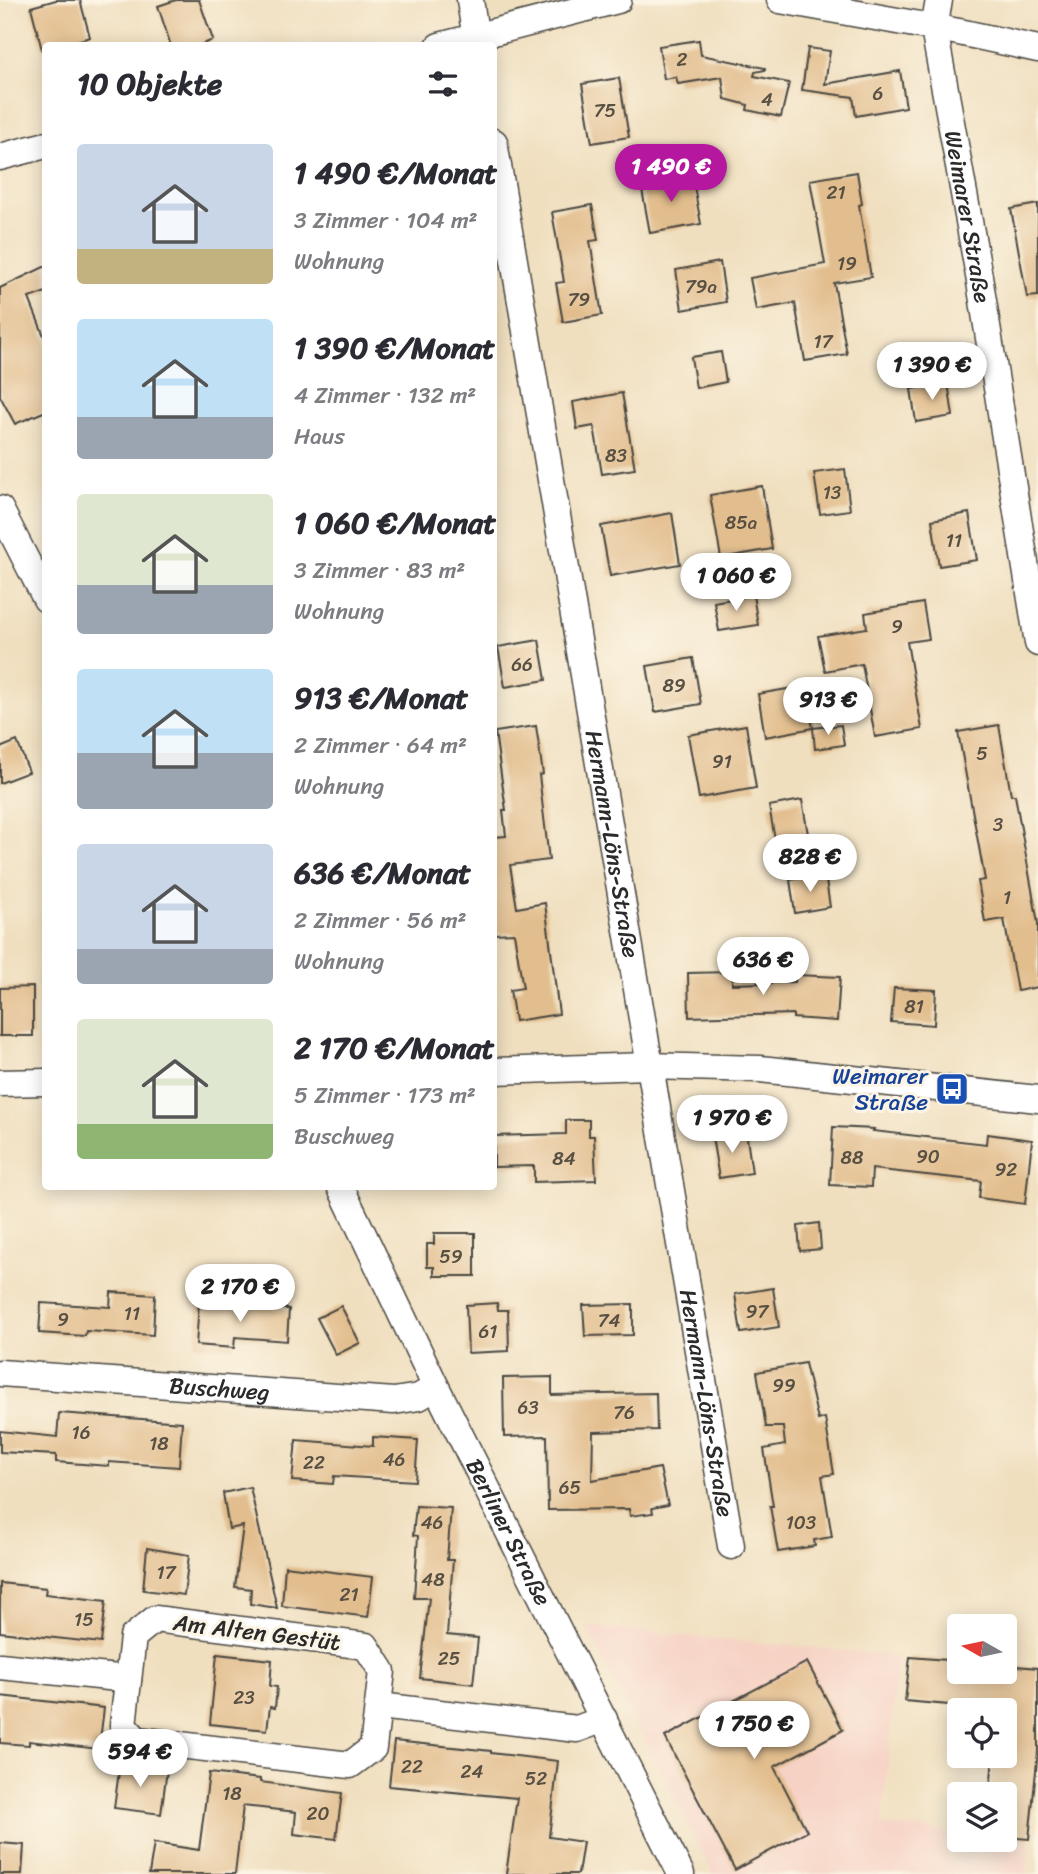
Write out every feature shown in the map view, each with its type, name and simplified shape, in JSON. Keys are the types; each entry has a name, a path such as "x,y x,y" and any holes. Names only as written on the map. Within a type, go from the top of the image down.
{"street":[{"path":"470,0 477,40 618,0"},
{"path":"780,0 960,32 1038,49"},
{"name":"Weimarer Straße","path":"939,0 934,29 979,276 1037,632"},
{"path":"0,157 42,146"},
{"name":"Hermann-Löns-Straße","path":"497,160 731,1546"},
{"path":"0,509 42,591"},
{"path":"497,1071 648,1066 760,1069 1038,1099"},
{"path":"0,1083 42,1082"},
{"name":"Berliner Straße","path":"342,1190 436,1387 681,1874"},
{"name":"Buschweg","path":"0,1373 394,1401 419,1397 436,1387"},
{"name":"Am Alten Gestüt","path":"155,1619 366,1646 382,1671 379,1706 373,1748 349,1765 137,1740 123,1725 133,1637 155,1619"},
{"path":"0,1666 128,1679"},
{"path":"379,1706 577,1729 604,1718"}],"shaded area":[{"path":"586,1626 898,1656 882,1825 947,1832 947,1852 1017,1852 1017,1839 1030,1840 1026,1874 713,1874"}],"building":[{"path":"56,0 80,0 90,37 73,42 42,42 42,50 31,7"},
{"path":"176,0 199,0 213,40 170,42 158,6"},
{"path":"699,40 701,55 765,68 755,72 754,76 789,83 781,117 747,110 748,105 725,99 722,77 678,84 676,77 664,79 659,46"},
{"path":"808,48 830,51 825,84 900,71 906,107 856,116 853,97 802,90"},
{"path":"619,78 629,137 592,143 582,84"},
{"path":"857,172 862,204 859,205 871,277 834,283 847,354 805,361 795,303 756,310 750,278 825,264 810,180"},
{"path":"692,175 701,224 650,233 641,184"},
{"path":"1038,204 1038,296 1027,297 1011,209"},
{"path":"592,205 598,240 590,241 602,315 563,322 556,283 564,282 552,212"},
{"path":"720,262 726,302 682,310 676,270"},
{"path":"42,268 42,293 29,298 42,331 42,413 15,424 0,396 0,288"},
{"path":"721,352 726,382 696,388 691,357"},
{"path":"948,383 953,416 916,422 911,389"},
{"path":"622,393 635,469 602,474 594,426 577,429 573,402"},
{"path":"845,469 850,510 820,514 814,473"},
{"path":"762,486 772,549 721,558 710,495"},
{"path":"672,513 680,564 610,576 601,526"},
{"path":"969,513 977,560 939,566 932,520"},
{"path":"753,595 758,625 719,631 714,602"},
{"path":"923,603 929,639 907,642 922,729 875,737 862,664 825,671 818,636 867,628 865,613"},
{"path":"539,640 546,680 505,687 498,647"},
{"path":"693,658 701,704 655,712 647,666"},
{"path":"805,686 813,728 765,737 758,694"},
{"path":"746,725 756,788 699,798 688,735"},
{"path":"841,725 844,745 815,749 813,728"},
{"path":"999,725 1011,795 1015,795 1038,923 1038,987 1017,991 1004,919 985,922 978,881 985,880 958,732"},
{"path":"536,726 543,774 539,775 549,860 510,865 517,908 545,903 559,1014 515,1021 510,990 523,988 514,933 497,934 497,837 506,836 503,810 506,810 497,732"},
{"path":"17,741 29,772 0,783 0,748"},
{"path":"802,800 808,834 775,840 769,806"},
{"path":"825,874 830,907 795,913 790,880"},
{"path":"732,972 732,984 795,982 796,975 840,977 837,1021 793,1018 793,1014 689,1017 688,973"},
{"path":"33,987 33,1036 0,1036 0,988"},
{"path":"894,988 936,990 934,1025 891,1022"},
{"path":"566,1120 589,1120 589,1136 594,1136 596,1180 534,1182 534,1166 497,1167 497,1136 566,1134"},
{"path":"833,1127 874,1129 873,1131 986,1144 987,1134 1032,1140 1025,1204 979,1198 981,1181 872,1169 871,1187 830,1185"},
{"path":"746,1131 752,1173 719,1178 712,1137"},
{"path":"819,1223 821,1249 800,1251 798,1226"},
{"path":"434,1233 475,1233 475,1276 434,1276 434,1267 427,1267 427,1244 434,1244"},
{"path":"773,1288 779,1327 741,1333 735,1294"},
{"path":"111,1292 155,1295 153,1335 86,1331 85,1336 39,1333 41,1303 110,1307"},
{"path":"199,1303 289,1309 287,1341 235,1337 234,1348 196,1345"},
{"path":"497,1303 498,1310 508,1310 509,1351 468,1353 466,1305"},
{"path":"633,1304 633,1335 585,1336 583,1305"},
{"path":"341,1306 360,1343 336,1355 317,1318"},
{"path":"805,1363 818,1420 825,1418 834,1474 822,1476 832,1537 814,1540 815,1546 778,1552 764,1449 785,1445 783,1427 766,1427 757,1372"},
{"path":"552,1377 552,1395 656,1393 657,1430 593,1432 592,1480 660,1468 668,1505 652,1508 653,1513 630,1516 629,1509 548,1510 547,1436 504,1437 503,1378"},
{"path":"59,1413 182,1422 179,1467 109,1462 109,1466 56,1462 56,1455 0,1452 0,1431 57,1437"},
{"path":"373,1437 418,1440 415,1481 334,1476 333,1484 292,1481 296,1440 373,1446"},
{"path":"250,1487 277,1608 250,1604 251,1589 235,1587 243,1526 229,1529 223,1493"},
{"path":"416,1506 451,1508 447,1560 453,1560 447,1635 478,1638 473,1684 420,1678 429,1598 414,1598 418,1536 413,1535"},
{"path":"147,1548 189,1555 184,1595 143,1590"},
{"path":"285,1566 373,1577 368,1617 282,1606"},
{"path":"0,1583 46,1588 45,1594 106,1601 101,1643 0,1632"},
{"path":"217,1654 272,1660 270,1686 277,1687 275,1708 270,1707 267,1730 210,1724"},
{"path":"910,1657 947,1660 947,1684 1017,1684 1017,1666 1038,1668 1038,1751 1029,1839 1017,1838 1017,1782 991,1782 992,1768 1017,1768 1017,1698 947,1698 947,1705 905,1701"},
{"path":"807,1662 843,1730 774,1767 807,1831 735,1870 665,1737"},
{"path":"0,1696 104,1708 99,1749 29,1741 29,1745 0,1743"},
{"path":"394,1741 558,1761 549,1837 583,1842 578,1874 506,1874 517,1798 389,1786"},
{"path":"120,1764 167,1770 161,1814 114,1808"},
{"path":"209,1773 342,1793 336,1839 294,1834 296,1812 243,1806 235,1874 149,1874 154,1843 199,1850"},
{"path":"0,1843 24,1845 22,1874 0,1874"}],"place":[{"name":"Weimarer Straße","path":"952,1089"}]}
